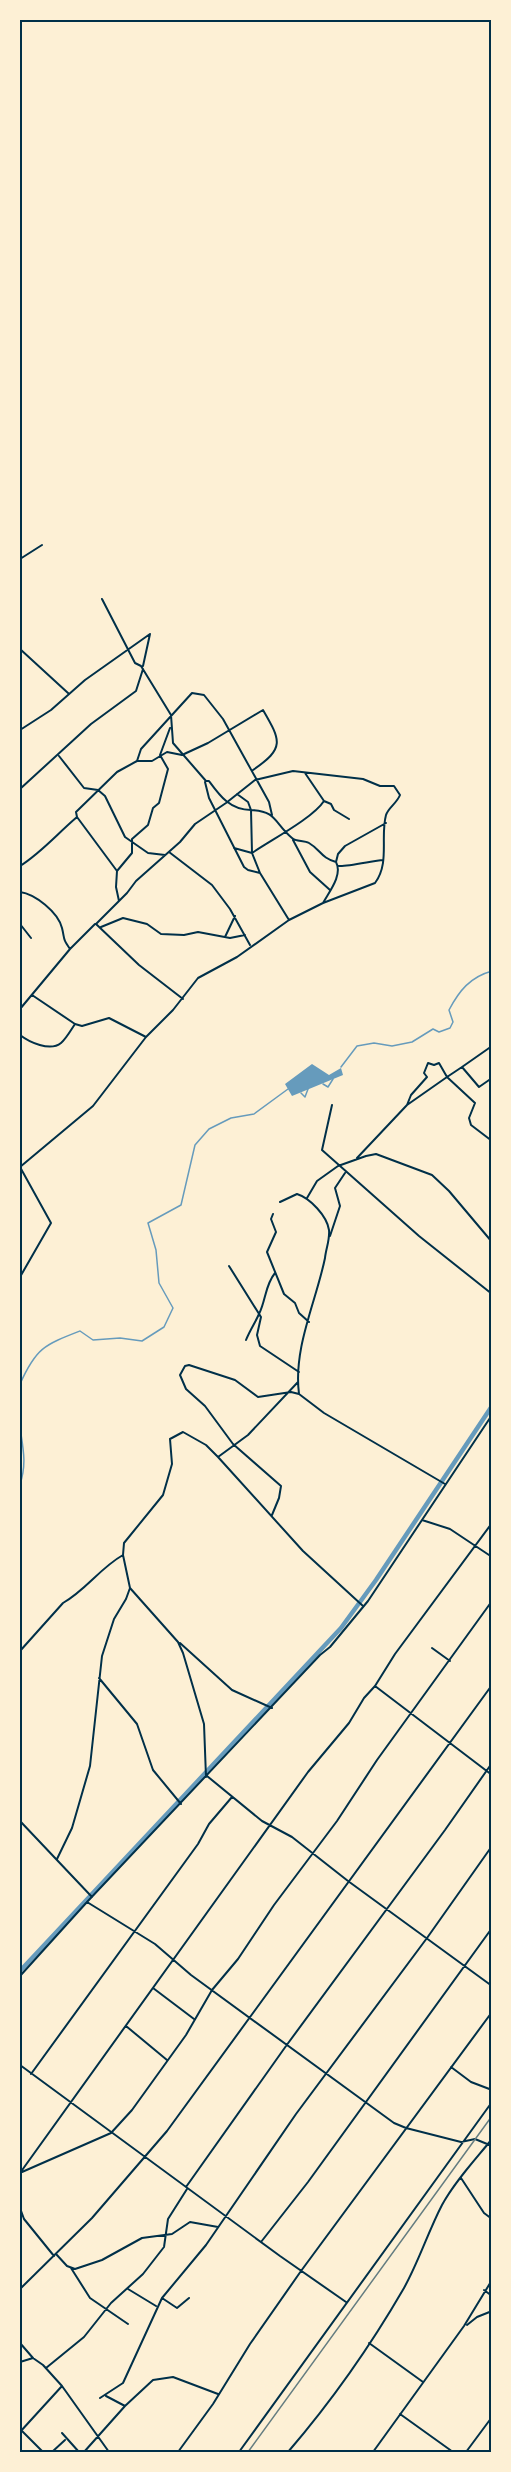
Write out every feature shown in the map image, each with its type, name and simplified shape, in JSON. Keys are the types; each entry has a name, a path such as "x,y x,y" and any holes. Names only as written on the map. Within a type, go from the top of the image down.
{"street":[{"path":"20,559 42,545"},
{"path":"102,599 135,663 142,668 171,716 172,741 182,755 209,781 226,803 241,809 266,811 273,815"},
{"path":"20,724 20,730 31,724 51,710 68,693 150,634 136,691 91,724 20,789"},
{"path":"20,649 68,693"},
{"path":"137,761 141,749 188,696 204,694 229,730 269,802 273,815 293,840 310,872 330,890"},
{"path":"117,871 77,817 77,810 117,772 137,761 152,761 166,752 182,755 263,710 278,741 276,750 252,771"},
{"path":"160,755 170,728"},
{"path":"58,755 84,788 98,790 108,802 123,836 152,854 165,855"},
{"path":"131,841 148,825 153,808 159,802 168,769 160,755"},
{"path":"20,1007 70,949 119,901 136,880 169,852 195,824 255,780 287,771 363,779 381,786 394,786 400,795 386,814 383,860 375,883 323,903 290,920 198,978 183,999 146,1037 93,1106 20,1167 51,1223 20,1277"},
{"path":"305,773 324,801 348,819"},
{"path":"205,779 208,796 214,810 246,869 260,873"},
{"path":"237,794 249,804 251,810 252,853 260,873 290,920"},
{"path":"252,853 309,816 324,801"},
{"path":"20,866 35,856 77,817"},
{"path":"323,903 338,874 338,854 345,846 386,824"},
{"path":"293,840 308,842 324,858 344,867 356,862 383,860"},
{"path":"119,901 116,892 117,871 132,853 131,841"},
{"path":"234,848 252,853"},
{"path":"169,852 212,885 235,916 251,946"},
{"path":"20,892 41,900 61,926 62,937 70,949"},
{"path":"225,938 235,916"},
{"path":"101,927 123,918 144,923 159,934 184,935 198,932 225,938 245,935"},
{"path":"20,924 31,938"},
{"path":"96,924 139,965 183,999"},
{"path":"32,995 75,1024 82,1026 109,1018 146,1037"},
{"path":"20,1035 30,1042 53,1046 62,1042 75,1024"},
{"path":"355,1160 407,1105 492,1046"},
{"path":"407,1105 411,1095 428,1077 424,1072 428,1063 434,1065 439,1063 447,1077 475,1103 470,1112 471,1125 492,1141"},
{"path":"462,1067 479,1087 492,1078"},
{"path":"332,1105 322,1150 419,1236 491,1292"},
{"path":"307,1198 317,1181 338,1166 376,1154 432,1175 449,1191 492,1242"},
{"path":"299,1394 299,1372 309,1322 329,1238 340,1206 335,1188 346,1172"},
{"path":"280,1202 297,1194 307,1198 327,1222 329,1238"},
{"path":"273,1214 271,1219 276,1232 267,1252 272,1261 274,1273 284,1294 295,1303 299,1313 309,1322"},
{"path":"228,1266 261,1317 257,1335 260,1346 299,1372"},
{"path":"246,1340 259,1314 274,1273"},
{"path":"271,1517 281,1486 233,1444 205,1406 186,1389 180,1375 184,1366 235,1380 258,1397 291,1392 299,1394 324,1413 445,1484"},
{"path":"218,1457 233,1444 249,1435 298,1382"},
{"path":"20,1976 87,1902 330,1647 363,1606 492,1415"},
{"path":"272,1708 232,1690 178,1642 130,1588 123,1555 124,1543 163,1495 172,1464 170,1439 174,1435 187,1433 218,1457 303,1551 363,1606"},
{"path":"422,1520 450,1529 492,1557"},
{"path":"20,2173 308,1772 349,1723 395,1654 492,1523"},
{"path":"20,1651 63,1603 72,1598 104,1567 123,1555"},
{"path":"57,1859 72,1828 88,1776 99,1678 109,1632 130,1588"},
{"path":"20,2173 111,2133 132,2110 212,1990 238,1959 274,1905 492,1601"},
{"path":"178,1642 188,1666 204,1724 207,1777 492,1986"},
{"path":"432,1648 450,1661"},
{"path":"99,1678 137,1724 153,1770 181,1804"},
{"path":"20,2289 55,2255 146,2157 251,2018 492,1685"},
{"path":"375,1686 492,1775"},
{"path":"46,2368 84,2337 162,2251 168,2219 187,2188 286,2046 446,1830 492,1763"},
{"path":"31,2074 198,1844 209,1824 232,1797"},
{"path":"20,1821 92,1897"},
{"path":"100,2398 123,2383 162,2298 226,2217 296,2114 327,2075 492,1846"},
{"path":"87,1902 136,1930 174,1958 191,1975 394,2123 461,2142 475,2139 492,2146"},
{"path":"261,2242 308,2182 492,1928"},
{"path":"153,1988 194,2019"},
{"path":"178,2452 301,2271 492,2012"},
{"path":"126,2026 167,2060"},
{"path":"20,2065 226,2217 346,2302"},
{"path":"451,2067 471,2082 492,2090"},
{"path":"239,2452 492,2102"},
{"path":"288,2452 369,2343 403,2290 443,2203 492,2139"},
{"path":"461,2178 484,2212 492,2219"},
{"path":"20,2208 24,2219 55,2255 71,2268 90,2298 128,2324"},
{"path":"71,2268 102,2260 142,2238 172,2234 190,2222 218,2227"},
{"path":"373,2452 464,2326 492,2280"},
{"path":"128,2289 157,2306"},
{"path":"484,2290 492,2296"},
{"path":"162,2298 177,2308 189,2298"},
{"path":"464,2326 492,2311"},
{"path":"20,2343 62,2386 109,2452"},
{"path":"369,2343 423,2382"},
{"path":"20,2362 33,2358"},
{"path":"84,2452 148,2383 169,2376 218,2394"},
{"path":"43,2452 20,2431 62,2386"},
{"path":"106,2396 125,2406"},
{"path":"400,2414 453,2452"},
{"path":"466,2452 492,2417"},
{"path":"62,2433 79,2452"},
{"path":"52,2452 66,2439"},
{"path":"182,2447 187,2452"}],"water":[{"path":"312,1064 329,1075 341,1068 343,1075 292,1096 285,1084"}],"waterway":[{"path":"341,1067 357,1046 374,1043 392,1046 412,1042 433,1029 439,1032 450,1028 453,1022 449,1010 457,997 471,981 492,971"},
{"path":"323,1084 328,1087 333,1079"},
{"path":"20,1384 31,1362 42,1349 80,1331 93,1340 120,1338 142,1341 164,1327 173,1308 159,1283 156,1250 148,1223 181,1205 195,1145 209,1129 231,1118 254,1114 288,1089"},
{"path":"301,1093 305,1097 308,1089"},
{"path":"20,1971 341,1628 376,1580 492,1406"},
{"path":"20,1428 24,1463 20,1484"}],"railway":[{"path":"248,2452 492,2116"}]}
